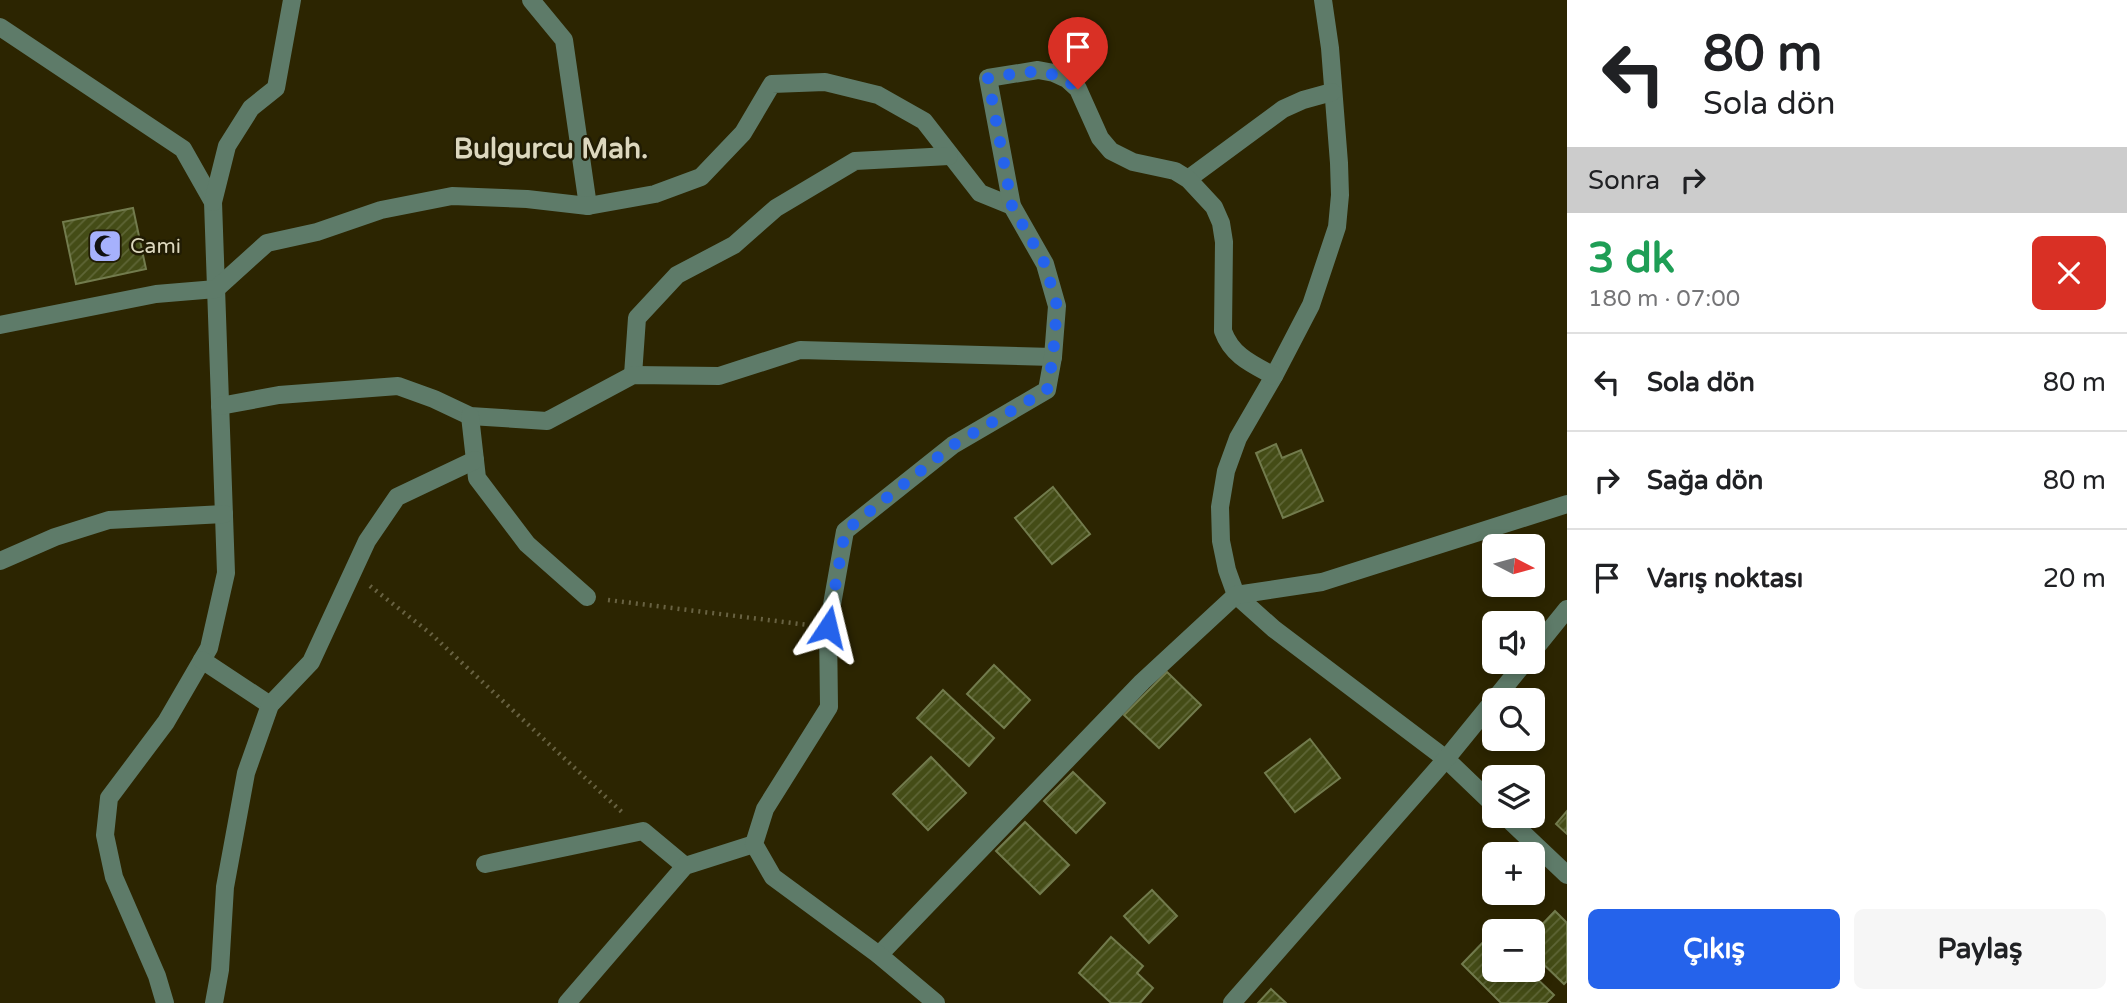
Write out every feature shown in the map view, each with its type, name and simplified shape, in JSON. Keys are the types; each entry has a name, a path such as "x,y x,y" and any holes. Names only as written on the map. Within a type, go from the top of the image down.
{"street":[{"path":"165,1003 157,975 114,877 105,835 109,798 166,722 209,648 226,573 213,202 228,146 251,108 276,88 292,0"},
{"path":"531,0 564,40 588,206"},
{"path":"1323,0 1330,48 1339,163 1337,227 1311,305 1238,438 1226,471 1220,507 1221,541 1236,595 1274,629 1446,759 1482,794"},
{"path":"0,27 183,149 213,202"},
{"path":"936,1003 879,955 773,877 754,844 765,809 829,707 828,627 845,531 953,445 1047,390 1057,306 1045,264 1012,206 988,78 1038,71 1054,73 1067,79 1078,89 1100,138 1111,151 1133,162 1163,167 1188,179 1214,207 1221,223 1224,243 1223,331 1227,342 1242,359 1274,376"},
{"path":"0,325 156,294 216,289 267,243 317,232 381,209 452,196 527,199 588,206 655,194 701,177 743,133 772,85 825,82 878,95 924,121 980,193 1012,206"},
{"path":"1188,179 1283,109 1332,92"},
{"path":"633,375 637,318 677,275 734,245 776,208 855,161 949,156"},
{"path":"220,406 279,395 398,386 470,416 547,421 633,375 719,376 800,350 1053,357"},
{"path":"470,416 477,478 527,544 587,597"},
{"path":"214,1003 220,970 225,887 246,774 270,705 311,662 368,541 397,497 475,460"},
{"path":"879,955 1142,682 1236,595 1322,582 1567,504"},
{"path":"0,561 55,537 109,520 224,514"},
{"path":"1545,636 1567,609"},
{"path":"201,660 270,705"},
{"path":"1232,1003 1446,759 1515,674"},
{"path":"1517,828 1567,876"},
{"path":"485,864 643,831 685,866"},
{"path":"567,1003 685,866 754,844"}],"path":[{"path":"353,575 430,633 643,831"},
{"path":"587,597 828,627"}],"building":[{"name":"Cami","path":"133,208 146,269 76,284 63,222"},
{"path":"1276,444 1282,458 1301,450 1323,501 1283,518 1256,453"},
{"path":"1053,487 1090,534 1052,564 1015,518"},
{"path":"994,665 1030,700 1004,728 967,694"},
{"path":"1167,672 1201,705 1159,748 1124,715"},
{"path":"943,690 994,738 969,766 917,718"},
{"path":"1310,739 1340,778 1295,812 1265,773"},
{"path":"931,757 966,793 928,830 893,794"},
{"path":"1073,772 1105,803 1076,833 1044,801"},
{"path":"1567,811 1567,834 1556,824"},
{"path":"1025,822 1069,865 1040,894 996,851"},
{"path":"1152,890 1177,916 1149,943 1124,916"},
{"path":"1555,911 1567,923 1567,981 1564,984 1545,966 1545,921"},
{"path":"1111,937 1143,966 1137,973 1153,988 1140,1003 1111,1003 1079,973"},
{"path":"1482,943 1482,982 1540,982 1554,995 1546,1003 1501,1003 1462,964"},
{"path":"1271,989 1286,1003 1258,1003"}],"place":[{"name":"Cami","path":"105,246"}],"district":[{"name":"Bulgurcu Mah.","path":"551,148"}],"route":[{"path":"828,627 845,531 953,445 1047,390 1057,306 1045,264 1012,206 988,78 1038,71 1054,73 1067,79 1078,89"}]}
